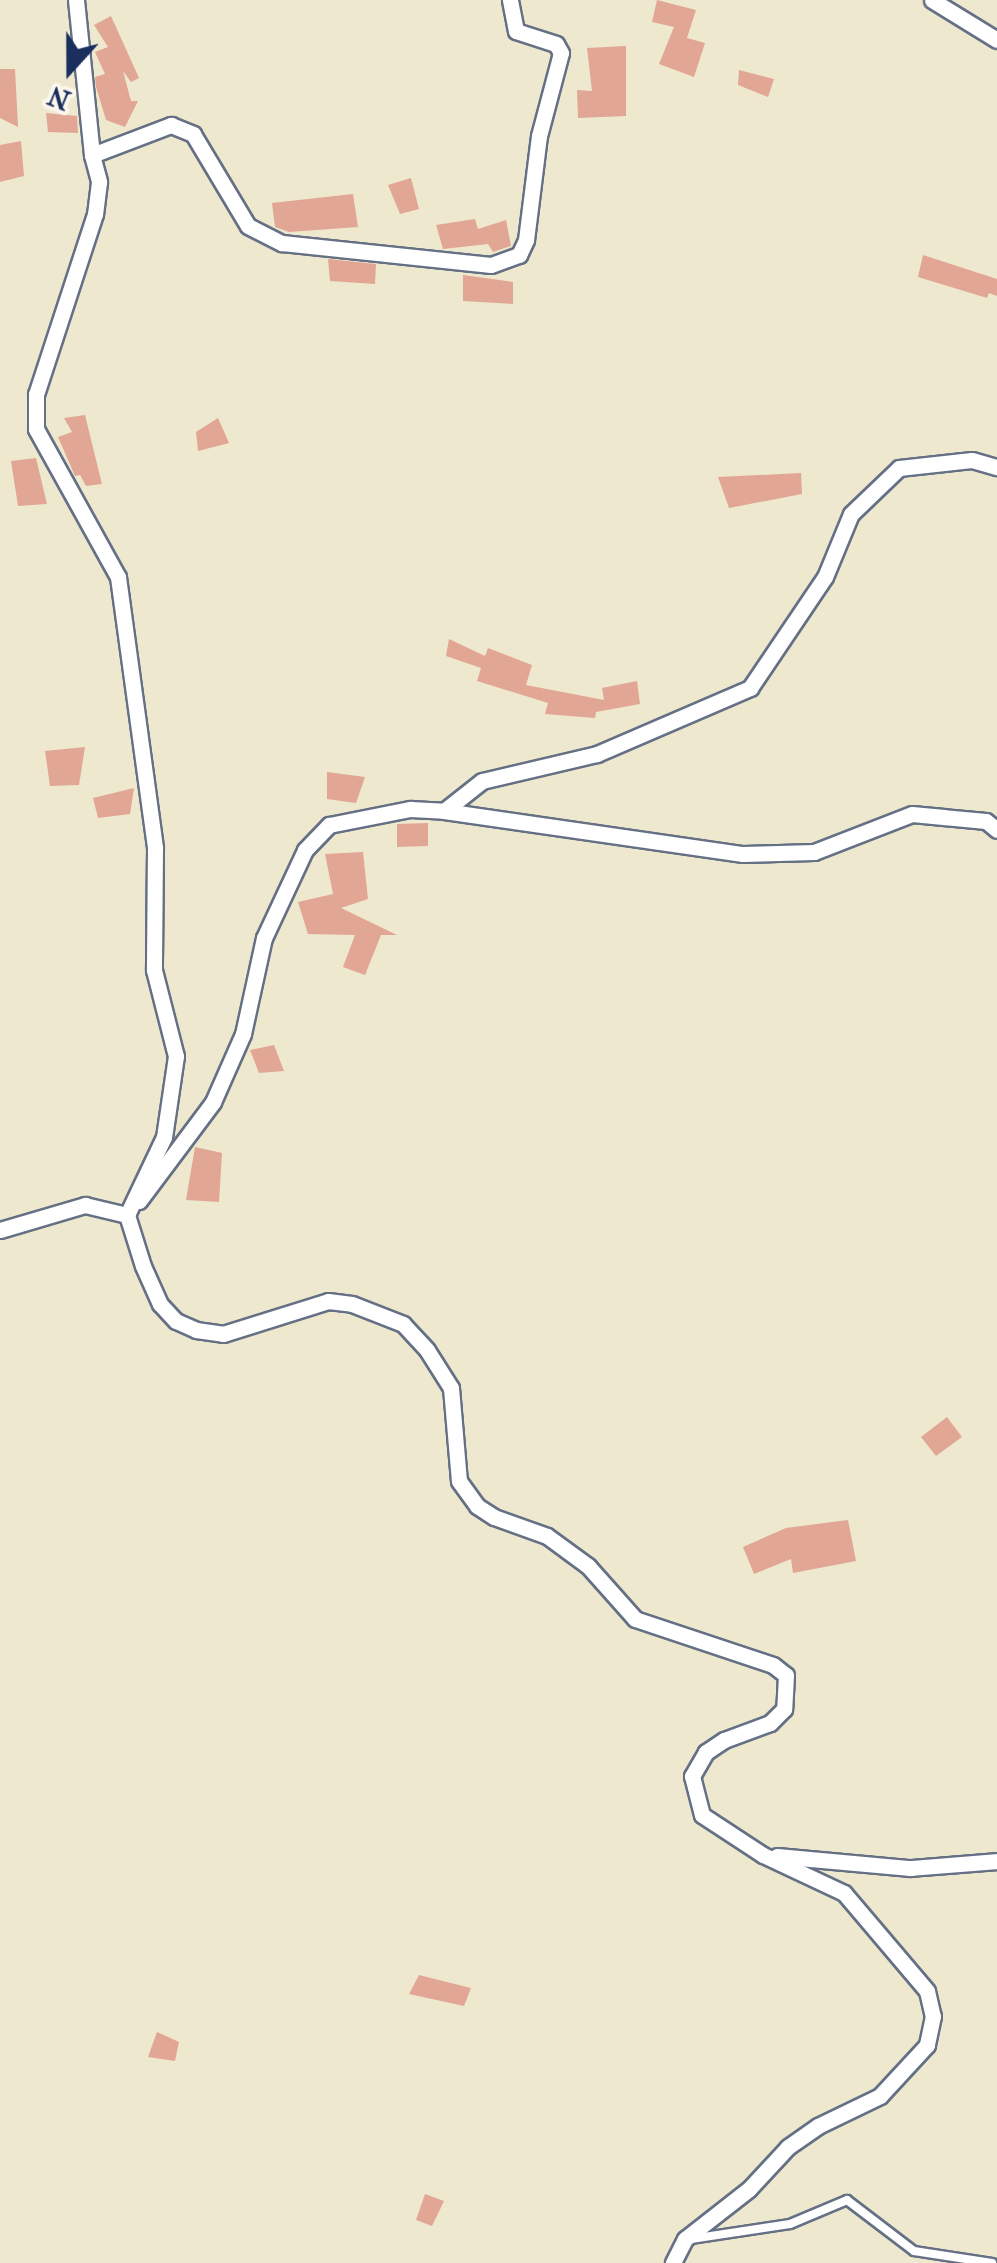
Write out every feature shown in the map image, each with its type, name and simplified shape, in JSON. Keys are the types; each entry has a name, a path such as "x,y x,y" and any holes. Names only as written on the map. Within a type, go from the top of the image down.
{"street":[{"path":"76,0 92,155 99,182 96,214 36,394 36,429 118,577 155,848 154,970 176,1056 164,1138 127,1216 160,1304 176,1321 196,1330 223,1334 328,1301 352,1304 403,1324 427,1350 452,1388 460,1481 477,1506 494,1517 547,1536 588,1566 635,1619 773,1665 786,1674 784,1709 770,1723 724,1740 706,1752 692,1776 702,1815 763,1855 844,1892 927,1990 934,2016 927,2045 880,2096 818,2126 788,2147 749,2189 685,2239 673,2263"},
{"path":"92,155 171,125 193,134 248,226 282,243 491,266 519,255 526,240 538,136 561,53 556,44 516,31 510,0"},
{"path":"932,0 997,40"},
{"path":"444,811 482,781 598,754 750,688 824,577 851,514 898,468 972,460 997,467"},
{"path":"127,1216 214,1102 243,1034 264,938 305,850 329,825 410,809 444,811 743,854 814,852 912,814 986,821 997,830"},
{"path":"0,1230 84,1205 127,1216"},
{"path":"763,1855 910,1868 997,1861"}],"lane":[{"path":"685,2239 790,2224 847,2200 914,2252 992,2263"}],"building":[{"path":"657,0 696,10 687,38 705,43 694,77 659,64 674,27 652,22"},
{"path":"111,16 139,78 131,82 123,71 131,101 138,101 125,127 106,120 96,87 95,77 105,74 95,52 108,47 94,25"},
{"path":"626,46 626,116 578,118 577,90 592,91 587,48"},
{"path":"0,69 15,69 18,127 0,118"},
{"path":"739,70 774,79 768,97 738,85"},
{"path":"46,113 77,116 78,133 48,132"},
{"path":"21,141 24,176 0,182 0,145"},
{"path":"411,178 419,209 400,214 388,185"},
{"path":"353,194 358,227 289,232 275,227 272,203"},
{"path":"475,219 478,229 506,220 511,246 493,252 488,244 443,249 436,225"},
{"path":"923,255 997,279 997,296 989,293 987,298 918,277"},
{"path":"328,259 376,264 375,284 330,281"},
{"path":"463,275 513,282 513,304 463,301"},
{"path":"85,415 102,484 86,486 80,475 75,476 58,437 72,432 64,418"},
{"path":"218,418 229,443 198,451 196,432"},
{"path":"36,458 47,504 18,506 11,461"},
{"path":"801,473 802,494 729,508 718,477"},
{"path":"449,639 485,656 488,648 532,665 526,685 604,700 602,688 637,681 640,704 596,712 595,718 545,714 548,703 477,681 481,668 446,656"},
{"path":"85,747 79,785 50,786 45,751"},
{"path":"327,772 365,777 356,803 327,799"},
{"path":"134,788 130,814 98,818 93,798"},
{"path":"428,823 428,846 397,847 397,824"},
{"path":"363,852 368,899 341,908 397,935 381,935 365,975 343,967 355,935 308,934 298,902 333,894 325,854"},
{"path":"274,1045 284,1071 259,1073 250,1050"},
{"path":"195,1147 222,1153 219,1202 186,1200"},
{"path":"947,1417 962,1437 936,1456 921,1437"},
{"path":"848,1520 856,1561 793,1573 791,1559 754,1574 743,1547 786,1528"},
{"path":"419,1975 471,1988 464,2006 409,1994"},
{"path":"157,2032 179,2042 175,2061 148,2057"},
{"path":"425,2194 444,2201 432,2226 416,2220"}]}
